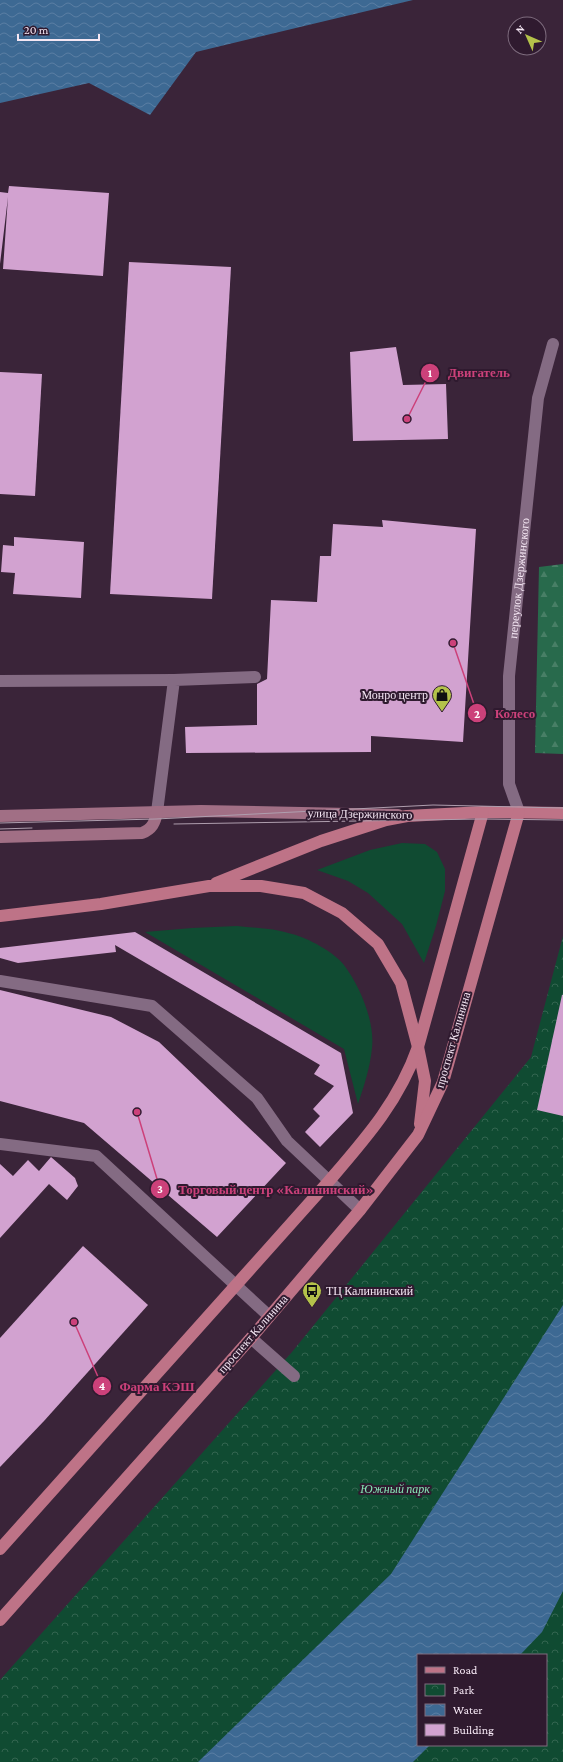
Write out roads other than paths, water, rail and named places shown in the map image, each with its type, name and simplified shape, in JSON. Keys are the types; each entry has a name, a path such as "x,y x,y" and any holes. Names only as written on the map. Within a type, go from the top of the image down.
{"main road":[{"name":"улица Дзержинского","path":"0,816 268,811 407,816 483,812 563,813"},
{"path":"0,837 142,833 151,828 156,819 157,812"},
{"path":"0,1549 329,1181 371,1133 385,1113 411,1068 418,1047 483,812"},
{"name":"проспект Калинина","path":"0,1620 251,1338 360,1210 418,1135 443,1082 519,812"},
{"path":"210,886 320,841 386,820 407,816"},
{"path":"0,916 101,904 210,886 261,886 304,893 342,913 378,944 401,983 418,1047 425,1081 418,1135"}],"lane":[{"name":"переулок Дзержинского","path":"519,812 508,784 509,676 538,398 553,344"},
{"path":"0,681 174,680 255,677"},
{"path":"157,812 174,680"},
{"path":"0,981 152,1006 257,1098 287,1141 360,1210"},
{"path":"1,1145 57,1150 96,1156 269,1316"},
{"path":"251,1338 294,1376"}],"water":[{"path":"0,0 413,0 196,52 150,115 89,83 0,103"},
{"path":"563,1305 563,1591 542,1632 521,1654 417,1654 417,1746 429,1746 413,1762 198,1762 391,1574"}],"tram line":[{"path":"0,823 156,819 433,805 563,808"},
{"path":"174,824 482,819 563,820"},
{"path":"0,829 32,828"}],"place":[{"name":"Двигатель","path":"407,419"},
{"name":"Колесо","path":"453,643"},
{"name":"Монро центр","path":"442,712"},
{"name":"Торговый центр «Калининский»","path":"137,1112"},
{"name":"ТЦ Калининский","path":"312,1308"},
{"name":"Фарма КЭШ","path":"74,1322"}],"park label":[{"name":"Южный парк","path":"395,1489"}]}
